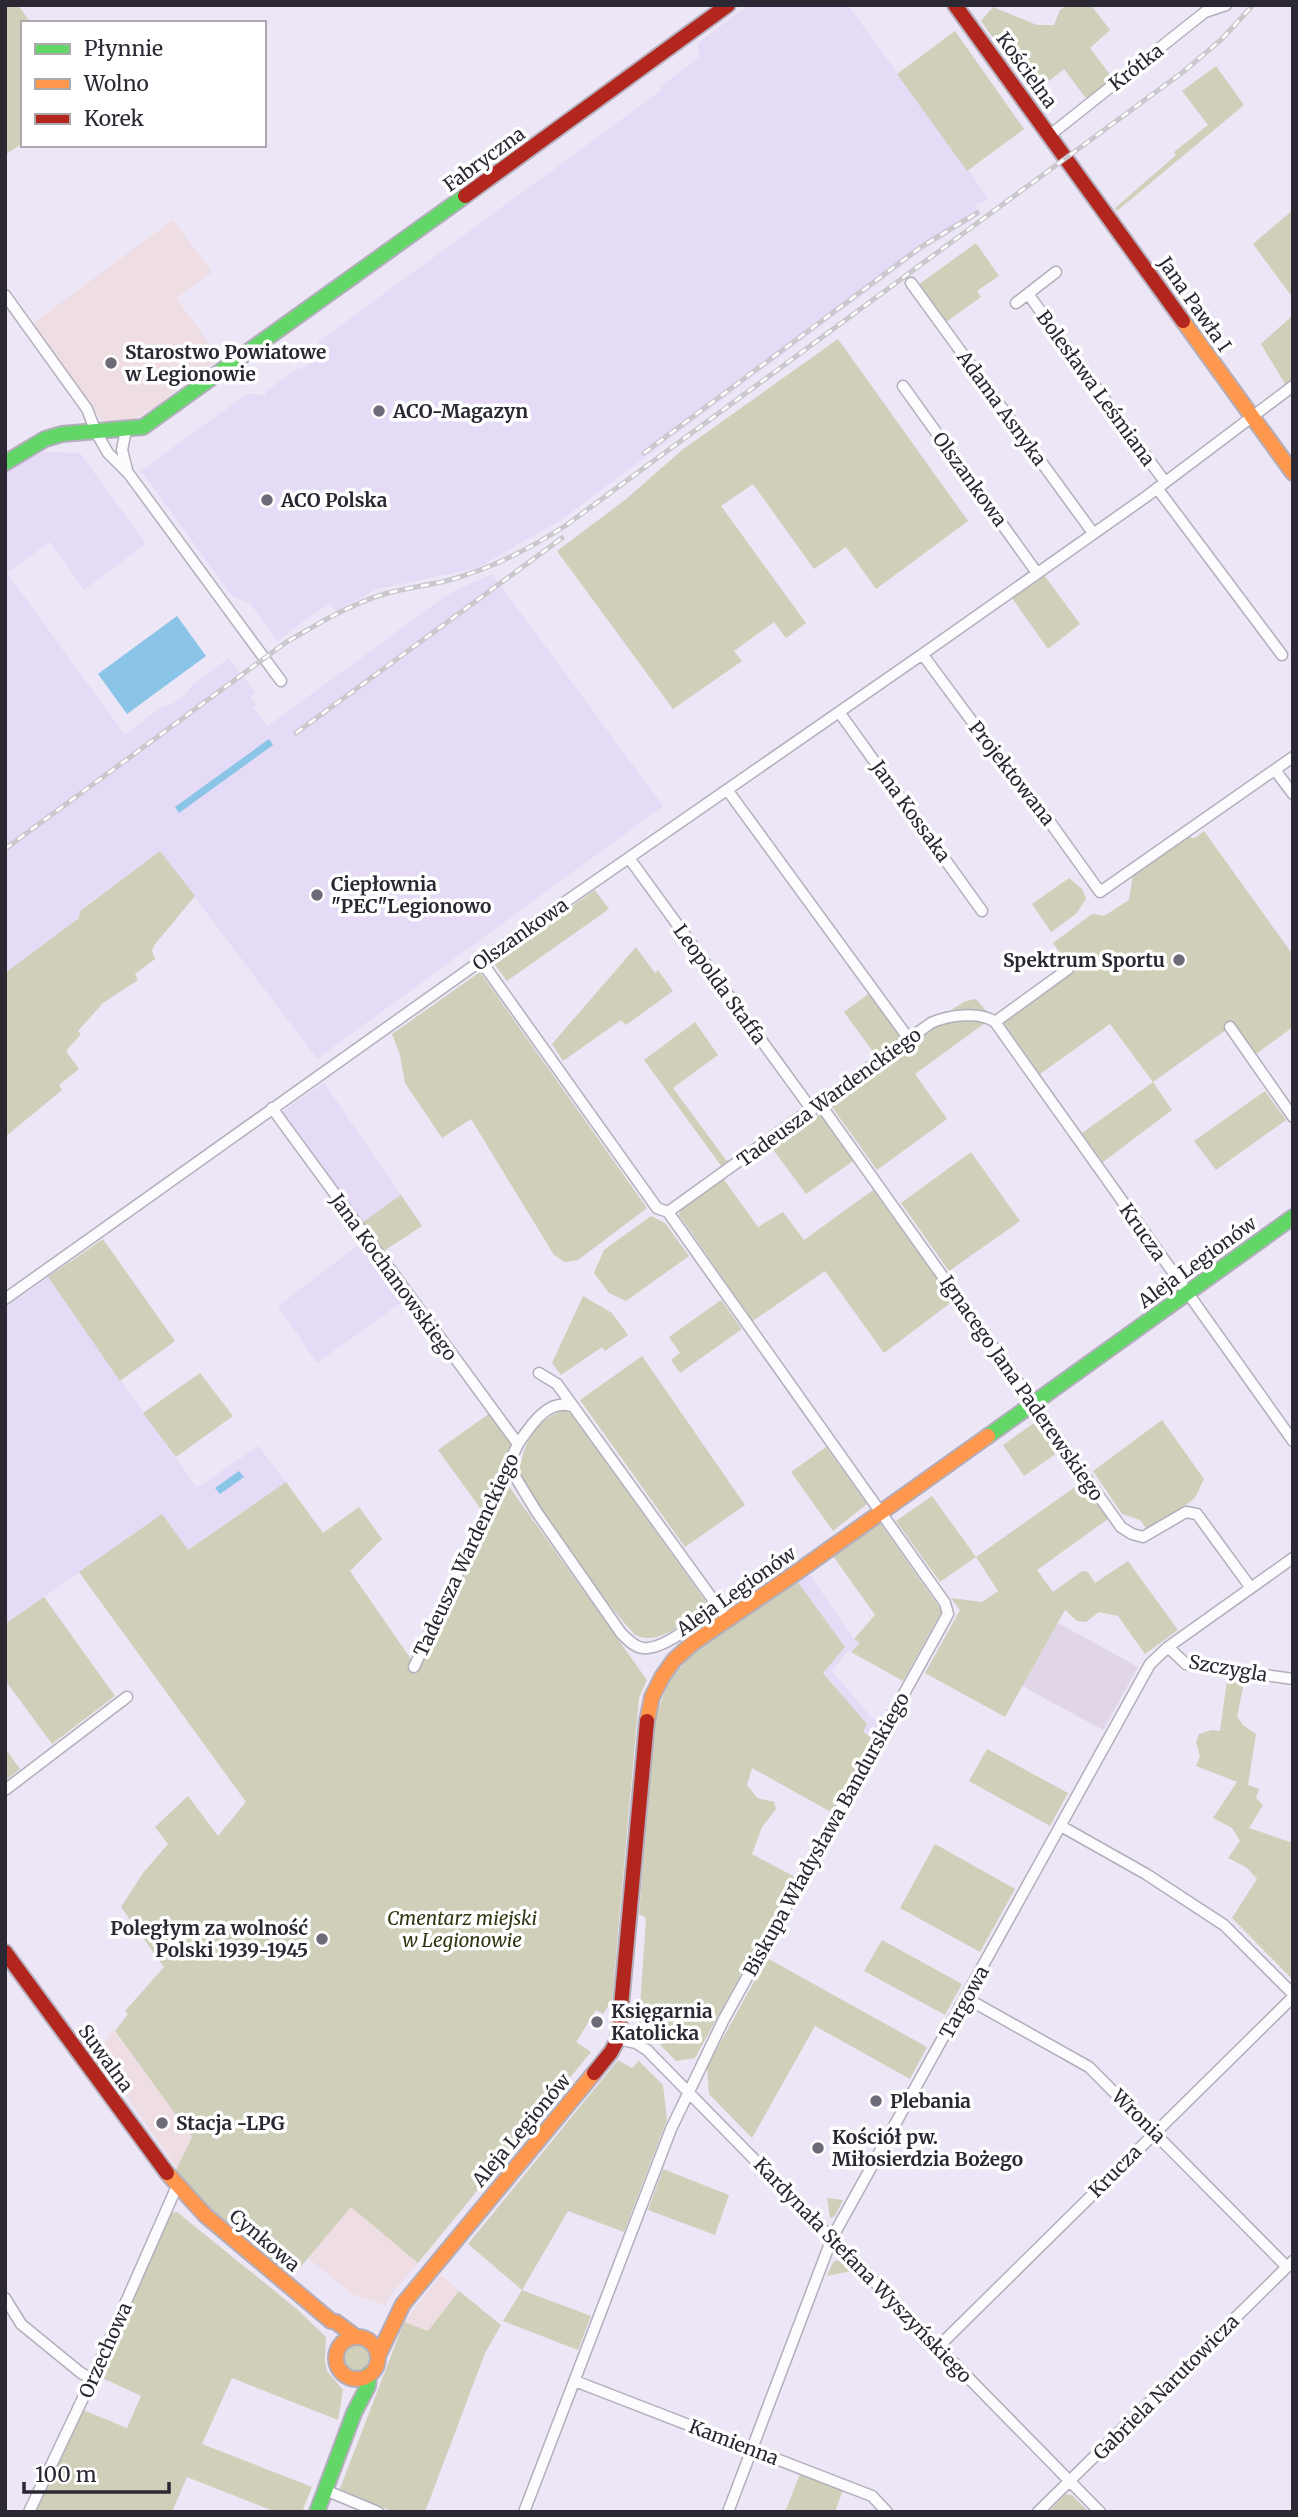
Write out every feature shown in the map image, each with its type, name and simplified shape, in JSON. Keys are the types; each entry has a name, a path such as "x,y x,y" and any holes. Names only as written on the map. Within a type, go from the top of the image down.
{"street":[{"name":"Fabryczna","path":"5,463 45,439 143,427 161,416 728,5"},
{"name":"Kościelna","path":"955,5 1067,158"},
{"name":"Krótka","path":"1050,135 1205,9 1226,5"},
{"name":"Jana Pawła I","path":"1067,158 1293,473"},
{"name":"Bolesława Leśmiana","path":"1016,303 1056,272"},
{"name":"Adama Asnyka","path":"911,283 1093,533"},
{"name":"Bolesława Leśmiana","path":"1028,294 1161,485"},
{"path":"5,295 88,410 108,453 129,474 281,681"},
{"name":"Olszankowa","path":"902,386 1037,573"},
{"name":"Olszankowa","path":"5,1299 481,961 923,654 1161,485 1293,386"},
{"path":"126,430 122,455 129,474"},
{"path":"1161,485 1282,655"},
{"name":"Projektowana","path":"923,654 1100,892 1275,770"},
{"name":"Jana Kossaka","path":"839,712 982,911"},
{"path":"1293,757 1275,770 1293,794"},
{"path":"728,791 909,1039"},
{"name":"Leopolda Staffa","path":"629,858 816,1107"},
{"name":"Biskupa Władysława Bandurskiego","path":"481,961 656,1208 668,1212 948,1610 947,1618 724,2019 671,2129 524,2512"},
{"path":"995,1022 1068,969"},
{"name":"Tadeusza Wardenckiego","path":"668,1212 909,1039 940,1020 986,1017 995,1022"},
{"name":"Krucza","path":"995,1022 1293,1441"},
{"path":"1230,1027 1293,1117"},
{"name":"Ignacego Jana Paderewskiego","path":"816,1107 1121,1527 1143,1537 1186,1512 1193,1512 1200,1517 1251,1588"},
{"name":"Jana Kochanowskiego","path":"272,1108 518,1444"},
{"name":"Aleja Legionów","path":"370,2342 383,2326 392,2321 618,2039 615,2014 644,1743 650,1706 662,1677 674,1660 693,1643 1293,1217"},
{"path":"539,1373 557,1384 727,1619"},
{"name":"Tadeusza Wardenckiego","path":"414,1667 518,1444 529,1428 549,1409 561,1404 574,1407"},
{"path":"508,1465 536,1511 629,1642 642,1648 660,1646 718,1606"},
{"name":"Targowa","path":"728,2512 832,2238 1150,1664 1168,1647 1293,1558"},
{"name":"Szczygla","path":"1168,1647 1186,1664 1293,1679"},
{"path":"5,1790 127,1697"},
{"path":"1061,1826 1146,1874 1224,1925 1293,1995"},
{"name":"Suwalna","path":"5,1952 177,2186"},
{"name":"Krucza","path":"938,2347 1293,1995"},
{"name":"Wronia","path":"966,1998 1089,2067 1290,2264"},
{"name":"Kardynała Stefana Wyszyńskiego","path":"618,2039 630,2040 644,2048 690,2093 1100,2512"},
{"name":"Cynkowa","path":"177,2186 205,2215 331,2321 356,2337"},
{"name":"Orzechowa","path":"29,2512 92,2379 177,2186"},
{"name":"Gabriela Narutowicza","path":"1038,2512 1290,2264"},
{"path":"5,2298 21,2324 92,2379"},
{"name":"Cynkowa","path":"331,2321 330,2326 341,2344"},
{"name":"Aleja Legionów","path":"378,2356 392,2328 392,2321"},
{"path":"356,2337 370,2342 378,2356 376,2366 362,2376 344,2374 338,2365 337,2355 341,2344 356,2337"},
{"path":"317,2512 364,2396 362,2376"},
{"name":"Kamienna","path":"575,2381 872,2496 887,2512"},
{"path":"325,2490 378,2512"}],"shaded area":[{"path":"748,5 848,5 988,198 976,205 981,214 924,249 561,520 477,568 377,589 336,611 329,603 277,641 250,603 233,597 141,471 248,393 263,396 299,367 301,370 325,352 318,342 662,90 660,87 700,57 697,44"},
{"path":"173,220 212,272 176,298 220,358 174,391 160,405 136,417 134,421 109,423 100,418 32,324"},
{"path":"43,452 80,453 146,544 84,590 50,542 7,573 125,735 160,708 172,704 186,694 193,684 229,658 255,692 250,697 257,705 253,708 268,726 450,593 492,574 663,806 317,1059 160,851 80,910 79,918 5,973 5,471"},
{"path":"324,1083 401,1195 360,1224 280,1113"},
{"path":"364,1241 387,1276 394,1280 408,1298 317,1363 278,1306"},
{"path":"48,1277 197,1488 258,1446 286,1482 187,1550 162,1514 5,1624 5,1308"},
{"path":"808,1572 854,1639 860,1643 851,1652 848,1651 832,1671 871,1717 881,1722 872,1738 863,1732 841,1693 823,1672 845,1647 797,1581"},
{"path":"1058,1623 1138,1667 1103,1730 1022,1686"},
{"path":"113,2029 192,2137 177,2168 120,2087 96,2059"},
{"path":"351,2206 418,2263 385,2305 352,2294 307,2257"},
{"path":"441,2275 459,2291 428,2331 404,2322"}],"green space":[{"path":"5,5 18,5 30,21 21,21 21,144 5,155"},
{"path":"1067,5 1091,5 1110,30 1090,48 1114,80 1088,101 1064,69 1033,94 981,21 993,7 1037,25 1054,25 1060,10"},
{"path":"955,31 1024,129 967,171 897,74"},
{"path":"1216,66 1244,105 1117,211 1115,208 1176,155 1174,152 1208,125 1182,91"},
{"path":"1293,210 1293,298 1253,244"},
{"path":"976,243 999,276 977,291 981,297 946,322 918,285"},
{"path":"1293,315 1293,383 1287,387 1261,344"},
{"path":"838,339 968,521 876,589 846,547 814,569 753,484 721,506 806,623 786,638 774,622 734,651 742,661 673,709 557,551 625,500 682,450"},
{"path":"1044,575 1080,624 1048,649 1012,598"},
{"name":"Spektrum Sportu","path":"1204,831 1293,955 1293,1027 1256,1054 1235,1024 1153,1082 1110,1024 1040,1074 1003,1022 1072,970 1053,943 1092,914 1104,916 1129,900 1133,875 1186,837 1195,838"},
{"path":"160,851 195,896 156,943 152,950 155,959 135,974 138,980 103,1003 78,1031 81,1034 66,1051 79,1069 59,1085 62,1090 5,1137 5,973 79,918 80,911"},
{"path":"1069,878 1082,889 1086,899 1076,914 1051,932 1032,904"},
{"path":"595,890 609,909 507,981 493,962"},
{"path":"636,947 655,973 658,970 673,991 626,1025 621,1020 563,1061 552,1044"},
{"path":"480,972 647,1208 578,1260 565,1262 554,1255 471,1119 442,1138 405,1083 400,1055 392,1034"},
{"path":"871,992 904,1036 876,1056 844,1012"},
{"path":"974,999 987,1012 946,1013 964,1002"},
{"path":"955,1020 985,1023 915,1074 947,1119 877,1170 832,1107 834,1097 939,1023"},
{"path":"695,1022 718,1055 673,1088 726,1160 730,1161 722,1167 644,1060"},
{"path":"1153,1082 1172,1110 1103,1162 1082,1133"},
{"path":"1265,1091 1286,1120 1216,1170 1194,1141"},
{"path":"811,1114 821,1116 853,1161 806,1194 769,1144"},
{"path":"971,1152 1020,1221 949,1271 901,1203"},
{"path":"722,1177 758,1227 783,1212 804,1240 873,1190 953,1301 884,1353 825,1271 753,1321 679,1215 680,1208"},
{"path":"401,1195 422,1226 381,1253 360,1224"},
{"path":"651,1216 665,1223 689,1256 626,1301 609,1293 594,1273 604,1250"},
{"path":"103,1239 175,1341 120,1381 48,1277"},
{"path":"583,1296 612,1313 628,1335 605,1351 602,1347 561,1375 552,1363"},
{"path":"721,1300 742,1329 680,1373 671,1360 680,1353 669,1337"},
{"path":"642,1356 745,1505 685,1547 580,1400"},
{"path":"200,1373 233,1416 176,1457 143,1413"},
{"path":"567,1408 709,1606 683,1625 663,1635 643,1638 634,1634 581,1569 524,1487 520,1467 531,1435 545,1420"},
{"path":"490,1413 514,1445 483,1512 438,1450"},
{"path":"1038,1420 1060,1451 1024,1476 1003,1445"},
{"path":"1162,1420 1204,1479 1195,1498 1149,1532 1140,1520 1122,1514 1093,1471"},
{"path":"826,1447 867,1504 833,1531 791,1472"},
{"name":"Cmentarz miejski w Legionowie","path":"286,1482 323,1533 359,1507 382,1539 350,1571 413,1662 411,1670 416,1674 504,1483 647,1680 639,1698 612,2000 603,2014 596,2010 576,2042 591,2052 418,2263 351,2207 291,2278 198,2197 176,2170 192,2137 115,2031 128,2014 125,2011 164,1967 121,1907 143,1873 168,1844 155,1827 188,1796 218,1836 246,1802 79,1572 162,1514 188,1550"},
{"path":"1082,1482 1108,1519 1037,1570 1053,1592 1082,1571 1088,1572 1095,1583 1128,1561 1178,1630 1145,1654 1118,1616 1099,1612 1086,1622 1077,1621 1065,1610 1005,1717 925,1673 960,1610 951,1598 982,1602 998,1591 976,1557"},
{"path":"932,1496 976,1557 940,1582 896,1521"},
{"path":"880,1523 942,1611 903,1681 851,1652 860,1643 854,1639 875,1615 833,1556"},
{"path":"797,1581 845,1647 823,1673 867,1724 863,1732 872,1738 831,1812 752,1768 747,1785 757,1798 774,1802 776,1809 762,1827 752,1854 795,1877 695,2058 676,2061 639,2023 646,1918 639,1914 655,1720 667,1685 687,1658"},
{"path":"44,1597 115,1696 52,1744 5,1680 5,1624"},
{"path":"1227,1680 1244,1683 1237,1716 1243,1725 1256,1734 1248,1785 1259,1789 1256,1798 1263,1805 1249,1828 1293,1843 1293,1980 1232,1918 1257,1879 1246,1867 1228,1858 1240,1841 1232,1828 1213,1818 1237,1782 1196,1766 1200,1756 1196,1742 1199,1734 1212,1730 1220,1731"},
{"path":"5,1748 20,1769 5,1781"},
{"path":"987,1749 1068,1793 1050,1826 969,1781"},
{"path":"935,1844 1015,1889 980,1952 900,1908"},
{"path":"882,1940 962,1984 945,2015 864,1971"},
{"path":"767,1958 927,2047 910,2079 815,2026 752,2138 709,2094 707,2067"},
{"path":"618,2060 632,2068 639,2061 663,2085 667,2120 624,2232 568,2211 522,2290 468,2244"},
{"path":"663,2169 729,2195 715,2235 648,2210"},
{"path":"827,2198 843,2200 835,2216 830,2218"},
{"path":"177,2212 298,2310 326,2337 327,2371 343,2390 338,2420 232,2378 202,2444 312,2487 302,2512 276,2512 187,2477 172,2512 36,2512 83,2410 127,2428 141,2396 98,2376 172,2213"},
{"path":"836,2260 841,2261 852,2271 827,2276"},
{"path":"522,2290 591,2316 578,2350 503,2321"},
{"path":"459,2291 501,2325 485,2353 425,2512 395,2512 339,2491 404,2322 428,2331"},
{"path":"358,2343 369,2347 373,2358 369,2369 358,2373 347,2369 343,2358 347,2347"},
{"path":"800,2474 843,2490 835,2512 785,2512"},
{"path":"1066,2494 1072,2495 1089,2512 1048,2512"}],"water":[{"path":"177,616 206,656 127,714 98,674"},
{"path":"269,739 273,745 179,813 175,807"},
{"path":"239,1471 244,1477 220,1494 215,1488"}],"railway":[{"path":"5,849 285,643 308,629 368,599 449,580 495,564 565,526 1183,72 1222,39 1253,5"},
{"path":"644,453 921,247 977,213"},
{"path":"296,733 562,538"}],"traffic: fast":[{"path":"5,463 45,439 62,434 143,427 465,196"},
{"path":"988,1436 1293,1217"},
{"path":"317,2512 354,2413 368,2386 369,2374"}],"traffic: slow":[{"path":"1183,321 1293,473"},
{"path":"647,1721 652,1697 662,1677 674,1660 693,1643 988,1436"},
{"path":"378,2356 403,2304 594,2073"},
{"path":"167,2173 205,2215 331,2321 356,2337"},
{"path":"357,2337 372,2343 378,2358 372,2373 357,2379 342,2373 336,2358 342,2343 357,2337"}],"traffic: jam":[{"path":"465,196 728,5"},
{"path":"955,5 1183,321"},
{"path":"594,2073 618,2039 647,1721"},
{"path":"5,1952 167,2173"}],"place":[{"name":"Starostwo Powiatowe w Legionowie","path":"111,363"},
{"name":"ACO-Magazyn","path":"379,411"},
{"name":"ACO Polska","path":"267,500"},
{"name":"Ciepłownia \"PEC\"Legionowo","path":"317,895"},
{"name":"Spektrum Sportu","path":"1179,960"},
{"name":"Poległym za wolność Polski 1939-1945","path":"322,1939"},
{"name":"Księgarnia Katolicka","path":"597,2022"},
{"name":"Plebania","path":"876,2101"},
{"name":"Stacja -LPG","path":"162,2123"},
{"name":"Kościół pw. Miłosierdzia Bożego","path":"818,2148"}]}
